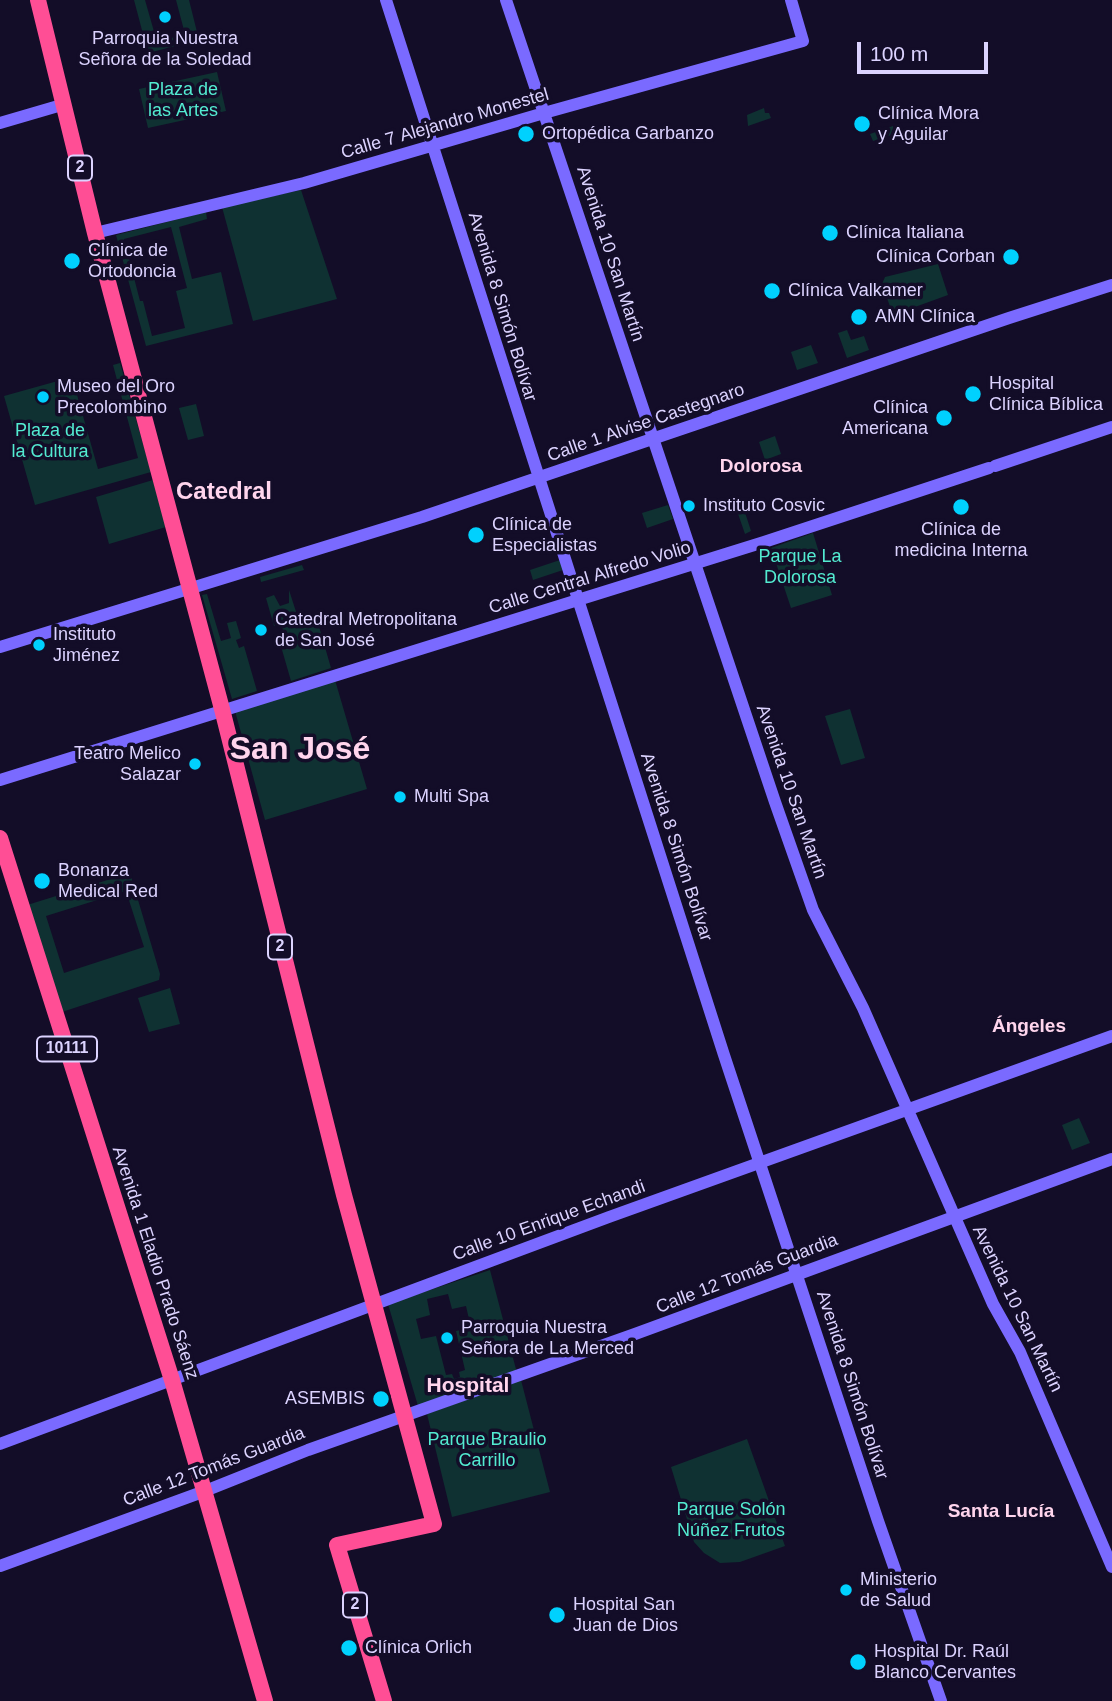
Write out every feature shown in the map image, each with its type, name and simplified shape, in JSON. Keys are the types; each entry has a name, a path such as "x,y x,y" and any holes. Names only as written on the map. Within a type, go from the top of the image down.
{"highway":[{"name":"2","path":"38,0 95,233 222,709 280,947 373,1304 434,1524 337,1545 384,1701"},
{"name":"Avenida 1 Eladio Prado Sáenz","path":"0,838 172,1380 265,1701"}],"street":[{"name":"Avenida 8 Simón Bolívar","path":"386,0 579,599 619,732 878,1521 942,1701"},
{"name":"Avenida 10 San Martín","path":"506,0 813,910 863,1008 993,1304 1020,1352 1112,1567"},
{"name":"Calle 7 Alejandro Monestel","path":"95,233 304,183 803,41 791,0"},
{"path":"0,123 65,104"},
{"name":"Calle 1 Alvise Castegnaro","path":"0,647 317,551 653,440 1009,317 1112,285"},
{"name":"Calle Central Alfredo Volio","path":"0,780 695,563 1112,427"},
{"name":"Calle 10 Enrique Echandi","path":"0,1444 373,1304 1112,1036"},
{"name":"Calle 12 Tomás Guardia","path":"0,1566 308,1450 587,1352 1112,1159"}],"green space":[{"path":"134,0 145,0 157,42 185,34 176,0 189,0 199,40 148,53"},
{"name":"Plaza de las Artes","path":"217,72 226,111 148,128 139,89"},
{"path":"764,108 771,118 748,126 747,115"},
{"path":"893,126 895,134 873,141 870,134"},
{"path":"301,190 337,299 253,321 222,207"},
{"path":"206,212 207,219 179,227 192,279 221,272 233,324 146,346 116,235","holes":["171,227 187,288 176,291 185,328 152,336 124,239"]},
{"path":"938,264 948,295 893,315 882,284 885,277"},
{"path":"847,330 851,340 864,336 869,350 847,358 838,333"},
{"path":"811,345 818,363 797,370 791,352"},
{"name":"Plaza de la Cultura","path":"120,363 151,472 35,505 4,396 72,377 98,469 138,458 113,365"},
{"path":"196,404 204,436 188,440 179,408"},
{"path":"775,436 781,454 765,460 759,442"},
{"path":"153,480 166,527 109,544 96,497"},
{"path":"742,503 751,531 745,534 735,505"},
{"path":"668,505 673,519 647,528 642,513"},
{"name":"Parque La Dolorosa","path":"813,533 832,595 791,608 771,548"},
{"path":"560,560 563,570 533,580 530,570"},
{"path":"302,565 304,570 261,582 260,577"},
{"path":"289,590 299,621 316,616 331,668 291,681 278,636 284,634 281,624 274,626 266,598 274,595 280,606 289,603"},
{"path":"207,594 221,641 231,638 227,623 236,621 241,638 236,640 239,648 244,646 257,691 232,699 202,595"},
{"path":"335,680 367,789 265,820 235,711"},
{"path":"850,709 865,758 841,765 825,716"},
{"path":"130,873 160,974 159,980 59,1013 24,906","holes":["126,891 144,947 64,973 46,916"]},
{"path":"170,988 180,1024 149,1032 138,998"},
{"path":"1079,1118 1090,1143 1072,1150 1062,1125"},
{"path":"490,1270 517,1373 418,1406 388,1304","holes":["448,1294 452,1309 466,1306 471,1328 456,1331 465,1370 459,1372 460,1377 454,1379 452,1374 446,1375 436,1336 421,1339 416,1319 430,1315 427,1299"]},
{"name":"Parque Braulio Carrillo","path":"521,1380 550,1492 452,1517 427,1414"},
{"name":"Parque Solón Núñez Frutos","path":"747,1439 785,1546 740,1562 720,1563 704,1553 694,1542 671,1467"}],"place":[{"name":"Parroquia Nuestra Señora de la Soledad","path":"165,17"},
{"name":"Clínica Mora y Aguilar","path":"862,124"},
{"name":"Ortopédica Garbanzo","path":"526,134"},
{"name":"Clínica Italiana","path":"830,233"},
{"name":"Clínica Corban","path":"1011,257"},
{"name":"Clínica de Ortodoncia","path":"72,261"},
{"name":"Clínica Valkamer","path":"772,291"},
{"name":"AMN Clínica","path":"859,317"},
{"name":"Hospital Clínica Bíblica","path":"973,394"},
{"name":"Museo del Oro Precolombino","path":"43,397"},
{"name":"Clínica Americana","path":"944,418"},
{"name":"Instituto Cosvic","path":"689,506"},
{"name":"Clínica de medicina Interna","path":"961,507"},
{"name":"Clínica de Especialistas","path":"476,535"},
{"name":"Catedral Metropolitana de San José","path":"261,630"},
{"name":"Instituto Jiménez","path":"39,645"},
{"name":"Teatro Melico Salazar","path":"195,764"},
{"name":"Multi Spa","path":"400,797"},
{"name":"Bonanza Medical Red","path":"42,881"},
{"name":"Parroquia Nuestra Señora de La Merced","path":"447,1338"},
{"name":"ASEMBIS","path":"381,1399"},
{"name":"Ministerio de Salud","path":"846,1590"},
{"name":"Hospital San Juan de Dios","path":"557,1615"},
{"name":"Clínica Orlich","path":"349,1648"},
{"name":"Hospital Dr. Raúl Blanco Cervantes","path":"858,1662"}],"district":[{"name":"Dolorosa","path":"761,467"},
{"name":"Catedral","path":"224,492"},
{"name":"San José","path":"300,750"},
{"name":"Ángeles","path":"1029,1027"},
{"name":"Hospital","path":"468,1386"},
{"name":"Santa Lucía","path":"1001,1512"}]}
